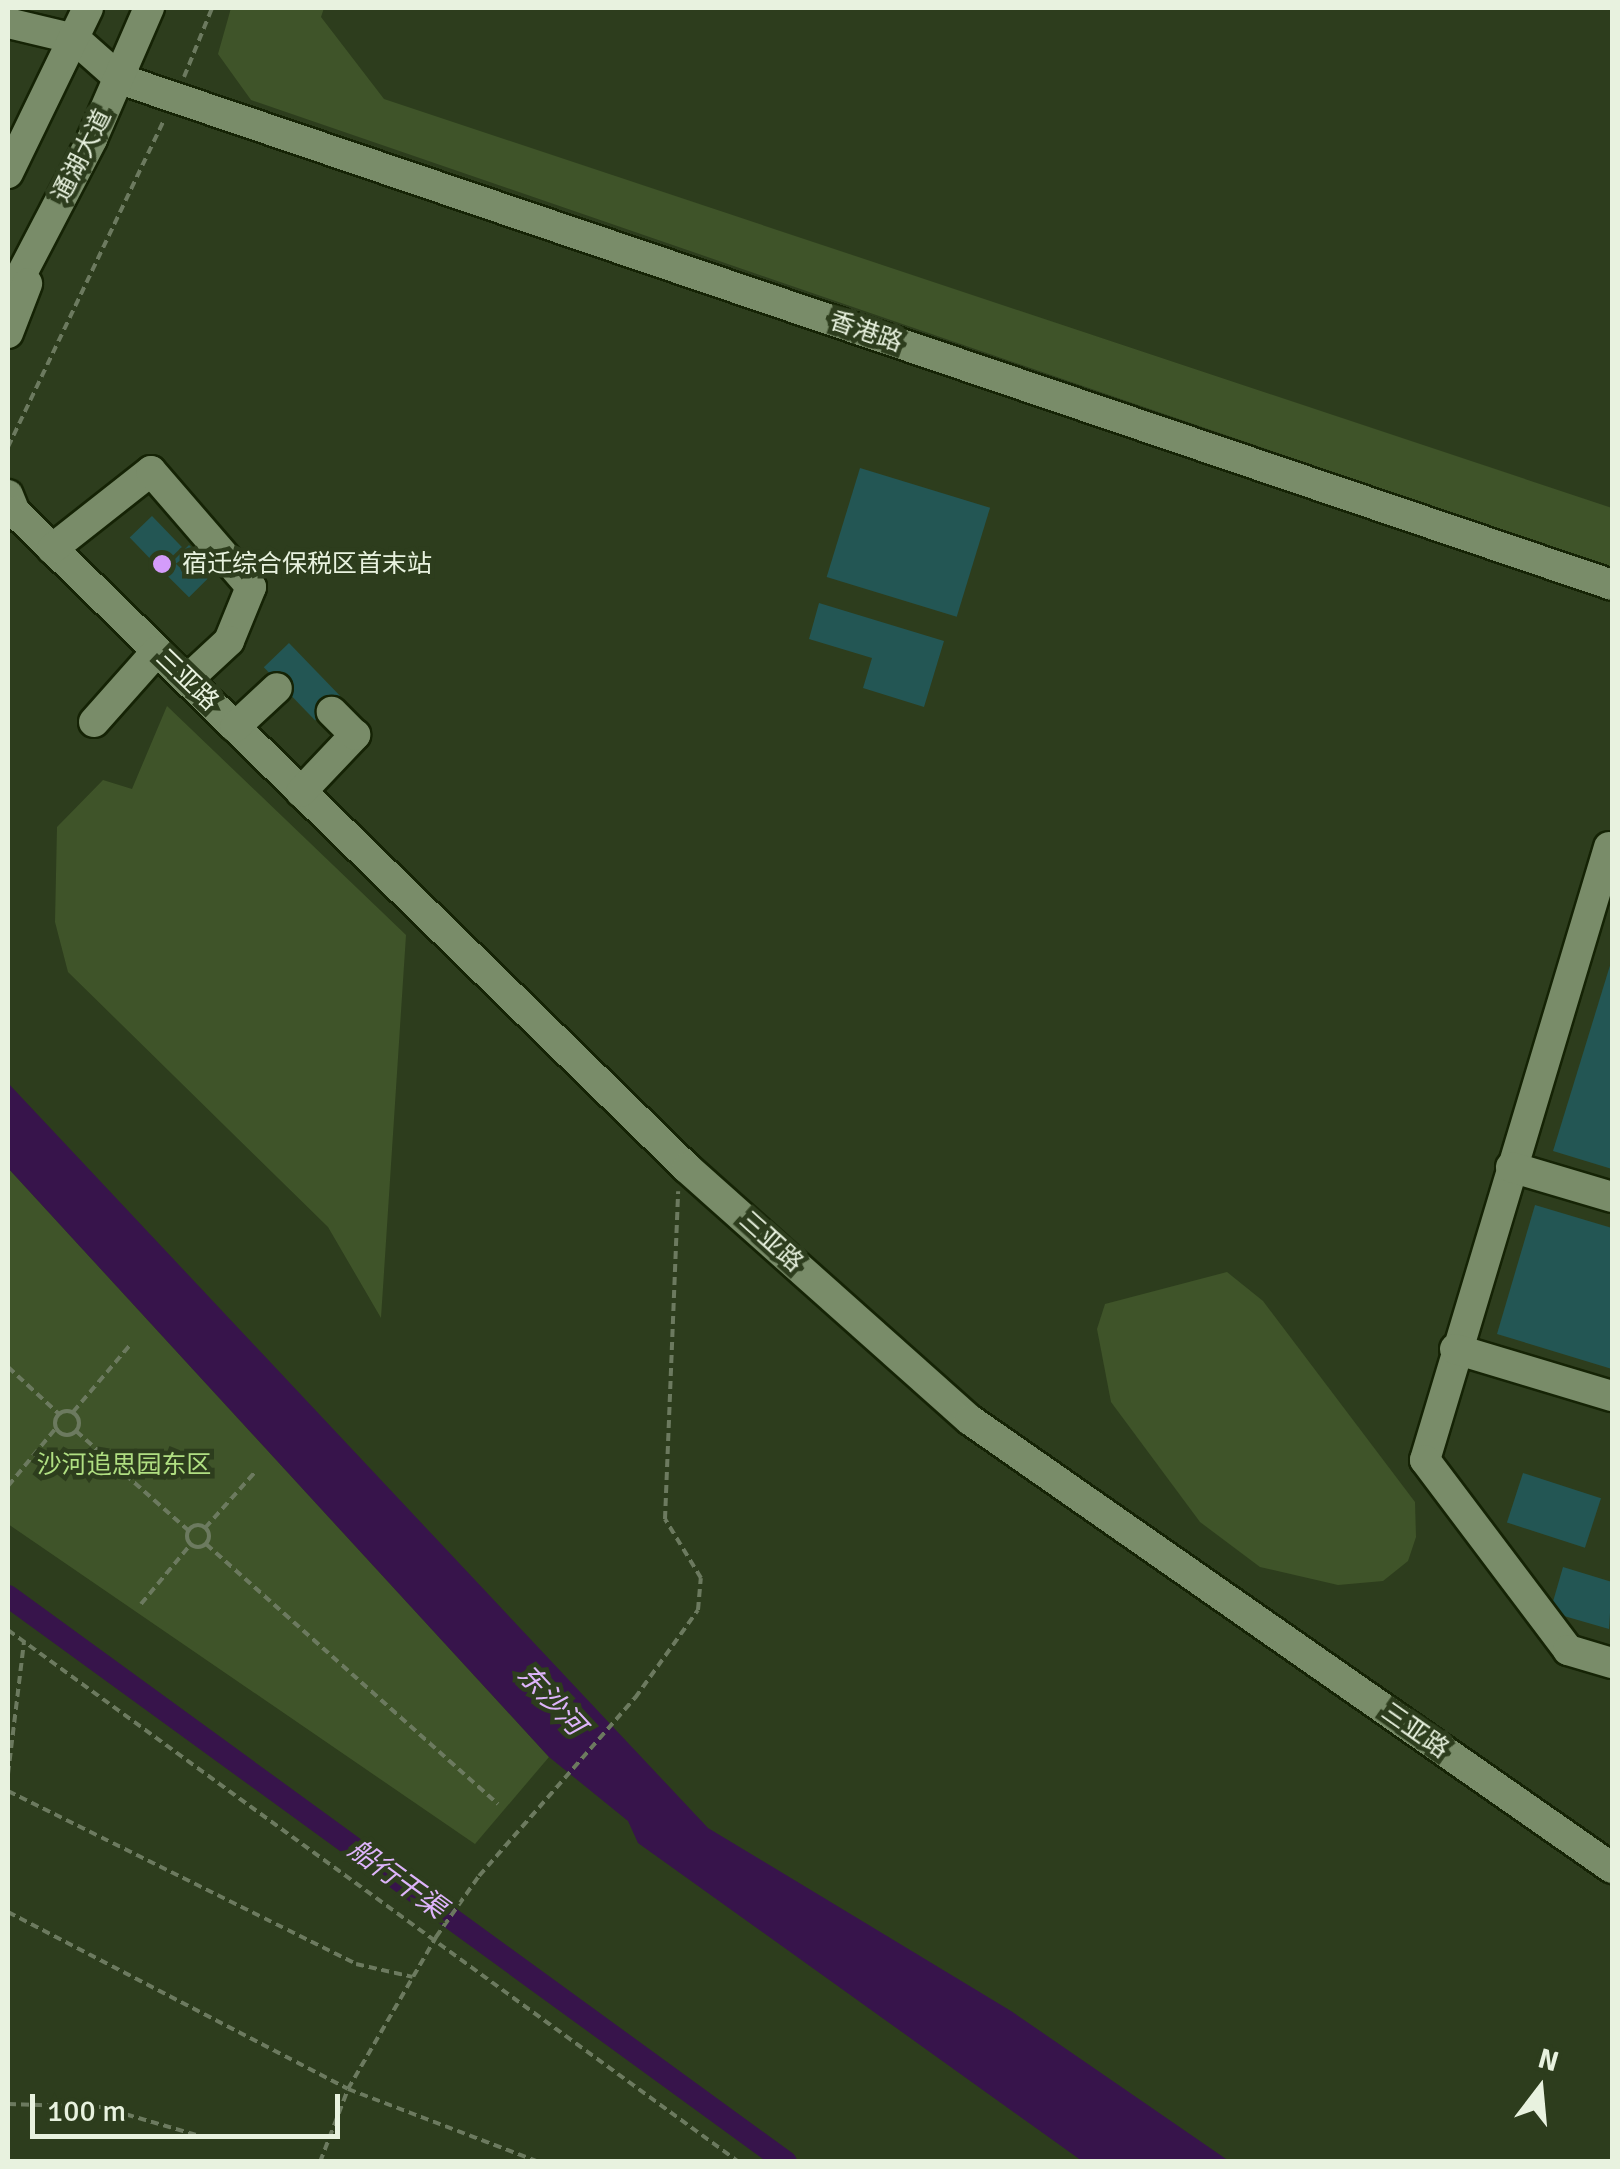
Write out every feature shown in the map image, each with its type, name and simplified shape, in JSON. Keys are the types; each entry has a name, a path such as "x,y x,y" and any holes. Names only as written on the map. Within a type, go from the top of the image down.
{"street":[{"path":"8,173 88,8"},
{"name":"通湖大道","path":"8,300 120,79 149,8"},
{"path":"8,23 75,39 120,79"},
{"name":"香港路","path":"120,79 1612,585"},
{"path":"8,333 69,182"},
{"path":"52,549 151,471 251,587 229,641 187,680"},
{"name":"三亚路","path":"10,506 687,1168 970,1420 1612,1868"},
{"path":"94,722 157,651"},
{"path":"235,727 277,688"},
{"path":"301,792 355,735 332,712"},
{"path":"1611,844 1427,1443 1431,1472 1568,1650 1612,1663"},
{"path":"1511,1167 1612,1197"},
{"path":"1456,1349 1612,1396"}],"path":[{"path":"8,447 175,98 212,8"},
{"path":"320,2162 348,2089 436,1937 479,1876 635,1698 703,1593 702,1578 665,1519 676,1204 687,1168"},
{"path":"58,1414 73,1412 130,1345"},
{"path":"8,1367 58,1414"},
{"path":"73,1412 76,1431 189,1531 191,1544 141,1604"},
{"path":"8,1486 56,1428 58,1414"},
{"path":"56,1428 65,1435 76,1431"},
{"path":"189,1531 205,1528 256,1472"},
{"path":"205,1528 206,1544"},
{"path":"191,1544 206,1544 498,1804"},
{"path":"8,1630 436,1937 738,2162"},
{"path":"8,1774 24,1642"},
{"path":"8,1791 356,1964 413,1977"},
{"path":"8,1912 348,2089 539,2162"},
{"path":"8,2104 101,2107 197,2135"}],"green space":[{"path":"231,8 324,8 321,17 384,99 1612,508 1612,568 251,100 218,54"},
{"path":"167,706 406,935 381,1318 328,1227 68,972 55,922 57,827 103,780 132,789"},
{"name":"沙河追思园东区","path":"8,1168 549,1757 475,1844 8,1524"},
{"path":"1227,1272 1263,1301 1415,1502 1416,1537 1408,1561 1383,1581 1338,1585 1260,1567 1200,1522 1111,1402 1097,1329 1105,1304"}],"water":[{"name":"东沙河","path":"8,1083 708,1828 1011,2011 1229,2161 1082,2161 638,1843 628,1821 549,1757 8,1168"}],"building":[{"path":"860,468 990,508 957,617 827,577"},
{"path":"152,516 182,547 160,568 130,538"},
{"path":"189,545 215,571 189,597 163,571"},
{"path":"819,603 944,641 924,707 863,688 872,658 809,639"},
{"path":"289,643 340,696 315,721 264,667"},
{"path":"1612,959 1612,1169 1553,1151"},
{"path":"1535,1205 1612,1228 1612,1369 1497,1334"},
{"path":"1523,1473 1601,1498 1585,1548 1507,1522"},
{"path":"1563,1567 1612,1582 1609,1629 1550,1612"}],"waterway":[{"name":"船行干渠","path":"8,1596 786,2162"}],"place":[{"name":"宿迁综合保税区首末站","path":"162,564"}]}
